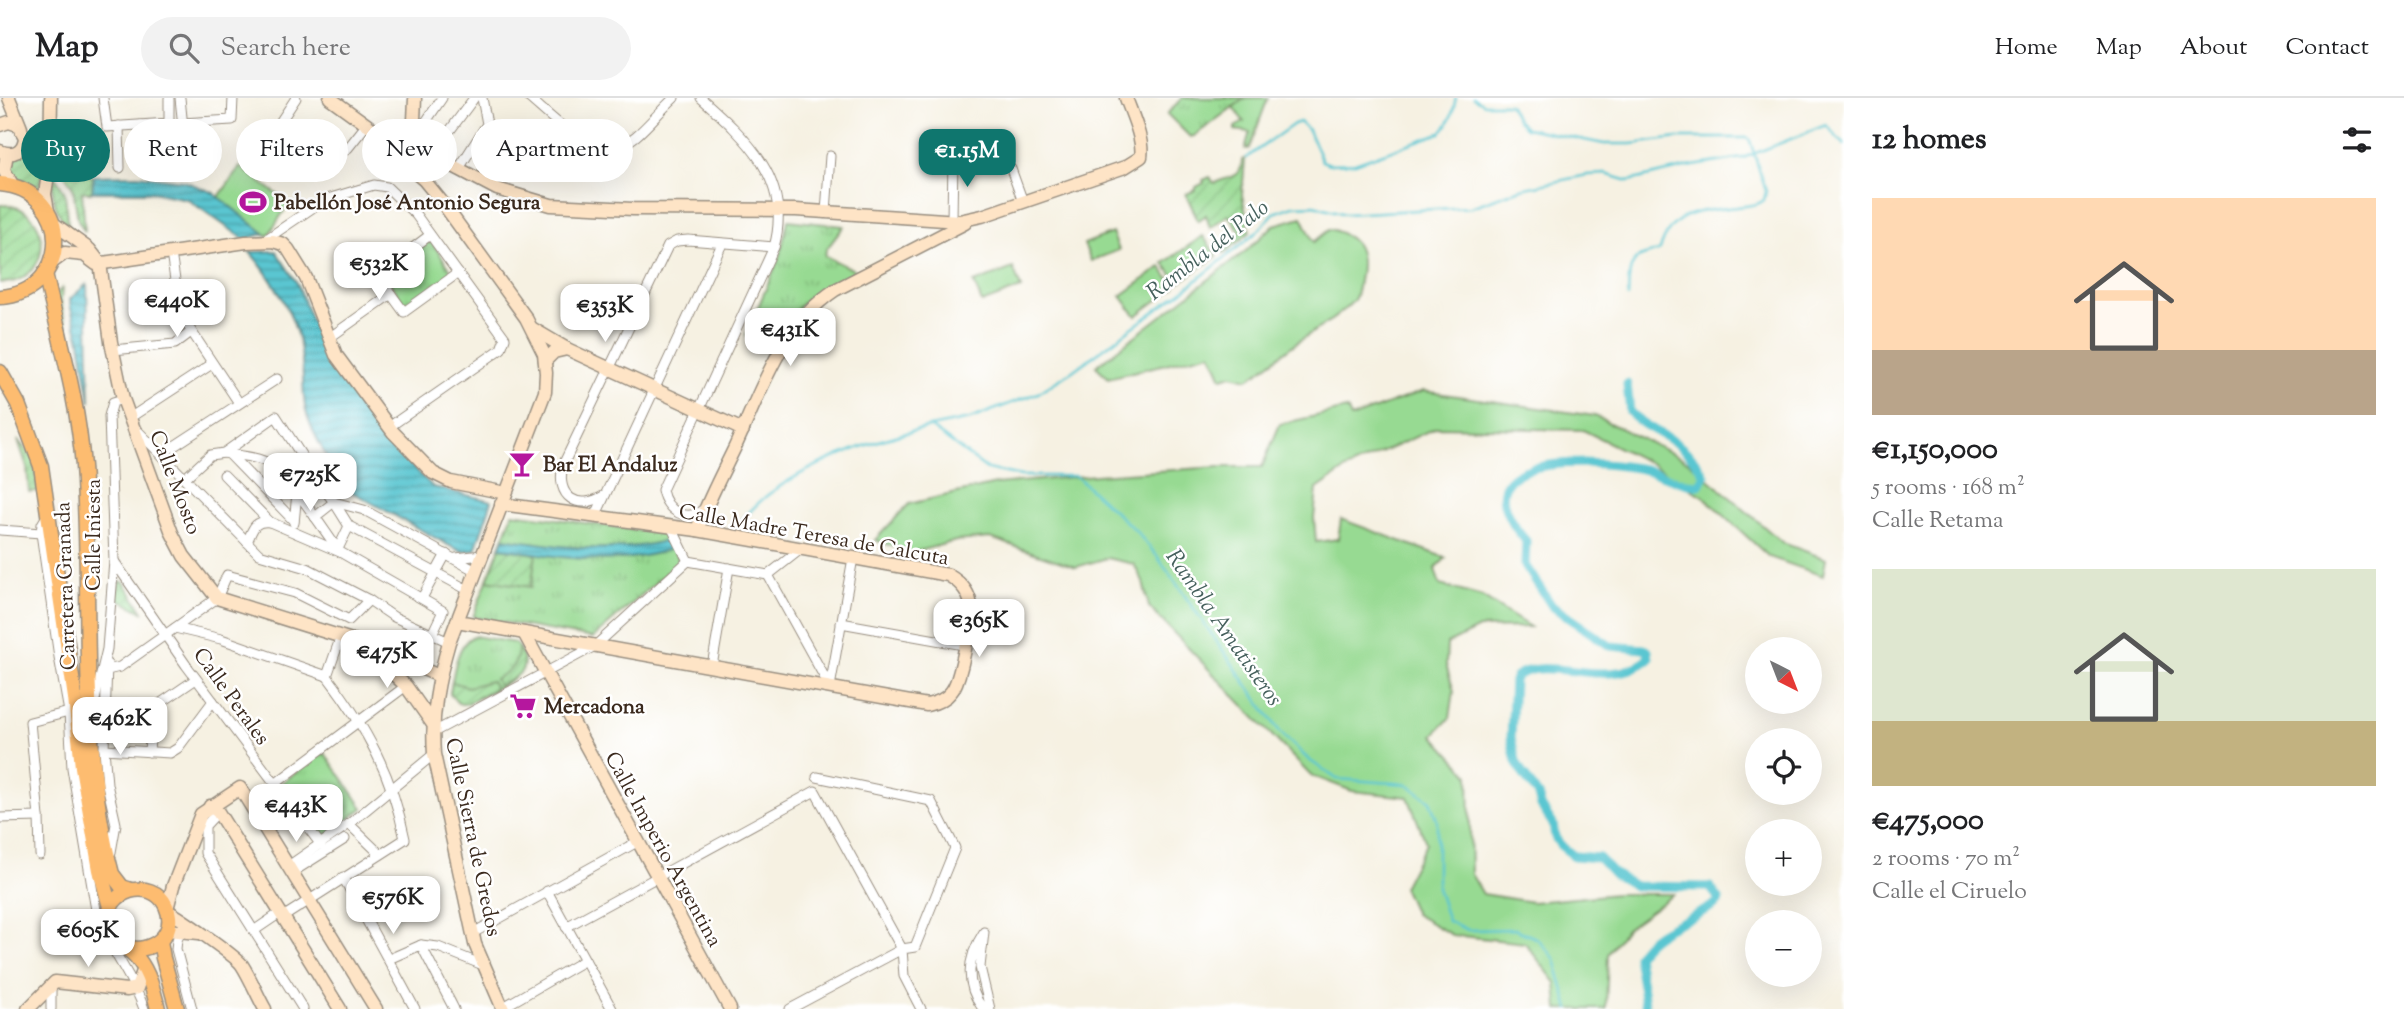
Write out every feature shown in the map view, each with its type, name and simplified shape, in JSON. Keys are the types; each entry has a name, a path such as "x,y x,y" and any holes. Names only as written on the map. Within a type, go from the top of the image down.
{"main road":[{"path":"6,185 32,194 51,219"},
{"name":"Carretera Granada","path":"51,219 55,246 48,269 76,408 83,466 92,761 109,860 117,883 131,890"},
{"path":"0,297 22,292 37,283 48,269"},
{"name":"Carretera Granada","path":"0,372 18,404 37,455 49,513 70,705 82,767 97,881 110,908 108,916 111,934 137,957 144,968 158,1009"},
{"path":"110,908 115,900 131,890 139,889 156,894 168,910 164,962 177,1009"},
{"path":"125,947 144,950 164,935"}],"street":[{"path":"9,98 21,126"},
{"path":"51,98 50,161 45,194 51,219 89,248 100,263"},
{"path":"103,98 107,127 124,127"},
{"path":"169,98 169,119"},
{"path":"180,98 182,119"},
{"path":"222,121 232,120 233,98"},
{"path":"296,98 273,133 325,166 348,148 362,130"},
{"path":"330,98 362,120"},
{"path":"414,119 415,98"},
{"path":"428,119 442,98"},
{"path":"457,121 474,98"},
{"path":"482,98 486,124 458,170 497,189 551,205 633,209 779,210 952,220 982,216"},
{"path":"529,98 581,140 606,147 620,145 634,138 674,98"},
{"path":"701,98 732,125 761,159 779,210 774,247 662,490 667,504 678,514 701,512 709,504"},
{"path":"697,530 786,339 808,312 835,290 925,242 982,216 1125,167 1140,158 1142,154 1126,98"},
{"path":"0,125 9,122 21,128"},
{"path":"119,127 120,168"},
{"path":"6,185 3,153 16,153 21,148"},
{"path":"826,212 830,156"},
{"path":"952,220 953,157"},
{"path":"1011,169 1023,202"},
{"name":"Calle Sierra de Gredos","path":"426,182 531,327 541,346 556,354 545,392 449,642 439,676 432,728 434,754 473,933 502,1009"},
{"path":"263,241 324,201 374,185 387,187 416,215 505,338 501,349 389,427"},
{"path":"905,216 917,219 927,226 925,242"},
{"path":"285,229 287,248"},
{"path":"430,235 377,275 404,312 458,273"},
{"path":"605,495 589,503 577,501 561,487 563,465 668,246 677,241 688,240 774,247"},
{"path":"48,269 65,253 84,255 96,264 263,241 280,243 287,248"},
{"path":"595,517 722,244"},
{"name":"Calle Madre Teresa de Calcuta","path":"287,248 306,278 336,355 389,427 440,478 504,499 595,517 697,530 947,575 960,582 968,593 972,611 957,683 953,691 937,703 927,705 457,621"},
{"path":"172,253 180,314 239,403"},
{"name":"Calle Mosto","path":"100,263 123,399 172,533 184,556 217,598"},
{"path":"329,338 391,294"},
{"path":"531,327 556,354 610,369 743,430"},
{"path":"113,350 175,344 191,332"},
{"path":"212,364 133,422 258,554 307,568 369,600 394,617 449,642"},
{"path":"162,454 277,379"},
{"name":"Calle Iniesta","path":"90,720 107,649 114,561 109,416 113,402 123,399"},
{"path":"226,454 276,416 349,526 468,590"},
{"path":"185,478 210,455 226,454 264,460 297,493 339,551"},
{"path":"226,454 294,521"},
{"path":"224,475 270,522"},
{"path":"294,531 297,493 317,479"},
{"path":"315,517 334,502"},
{"path":"334,502 364,510 476,571"},
{"name":"Carretera Granada","path":"49,513 42,524 41,533 70,705"},
{"path":"247,542 255,524 261,521 294,531 339,551 443,611 432,634"},
{"path":"339,551 349,526"},
{"path":"671,526 688,561"},
{"path":"0,530 41,533"},
{"path":"688,561 768,575 801,549"},
{"path":"422,598 446,554"},
{"path":"456,558 482,555"},
{"path":"830,687 853,558"},
{"name":"Calle Perales","path":"114,561 196,678 321,845"},
{"path":"359,643 406,686 432,728 595,646 688,561"},
{"path":"712,666 729,568"},
{"path":"107,670 120,667 217,598 227,575 295,593 349,620 369,600"},
{"path":"768,575 830,687"},
{"path":"217,598 341,636 439,676"},
{"path":"841,623 964,645"},
{"path":"175,628 221,639 327,676 359,720 392,787 405,839 309,900 255,930"},
{"name":"Calle Imperio Argentina","path":"524,633 730,1009"},
{"path":"327,676 341,636"},
{"path":"107,649 104,749 109,796 116,824 109,860"},
{"path":"149,752 152,709 196,678"},
{"path":"275,784 406,686"},
{"path":"104,749 170,753 178,748 213,701"},
{"path":"40,855 30,722 70,705"},
{"path":"289,870 434,754"},
{"path":"790,1009 902,949 915,947 955,848 931,801 817,777"},
{"path":"265,1009 240,962 199,933 184,926 168,910 173,886 201,814 214,809 240,788 376,1009"},
{"path":"566,927 815,791 902,949 904,976 921,1009"},
{"path":"214,809 340,1009"},
{"path":"214,809 205,826 205,853 303,1009"},
{"path":"0,818 39,817"},
{"path":"349,824 380,854"},
{"path":"289,870 345,839"},
{"path":"473,933 637,842"},
{"path":"343,877 415,1009"},
{"name":"Carretera Granada","path":"97,881 97,916 104,934 137,988 144,1009"},
{"path":"156,894 173,886"},
{"path":"547,891 612,1009"},
{"path":"164,935 184,926"},
{"path":"184,926 176,949 192,1009"},
{"path":"984,1009 969,980 974,946 984,932 980,967 990,1009"},
{"path":"389,959 421,945 438,947 483,965"},
{"path":"421,945 454,1009"},
{"path":"502,1009 585,960"},
{"path":"164,962 186,986"},
{"path":"28,1009 51,984 62,982 127,990 137,988 144,968"},
{"path":"51,984 51,1009"}],"green space":[{"path":"1182,98 1245,98 1190,137 1167,114"},
{"path":"1245,98 1268,98 1249,149 1245,149 1250,132 1235,130 1235,127 1244,122 1233,107"},
{"path":"21,154 21,180 14,178 7,164"},
{"path":"1245,159 1242,195 1250,232 1224,253 1221,248 1241,232 1228,215 1210,228 1206,215 1198,221 1186,194 1196,190 1196,187 1204,183 1203,180 1210,177 1214,183 1237,174 1242,160"},
{"name":"Pabellón José Antonio Segura","path":"236,173 236,182 260,182 289,203 268,236 216,201"},
{"path":"25,182 40,182 39,190"},
{"path":"54,182 58,182 65,193 68,225 74,232 62,219 58,213"},
{"path":"69,182 93,182 92,192 82,192 85,232 78,220 73,187"},
{"path":"0,205 18,208 31,217 39,230 42,244 39,258 31,271 18,280 0,283"},
{"path":"1302,217 1314,242 1330,229 1354,241 1360,254 1361,271 1355,297 1331,320 1248,379 1232,375 1222,378 1211,353 1108,378 1096,366 1247,250 1274,225"},
{"path":"788,220 844,226 826,250 825,256 856,271 810,296 786,320 778,315 764,343 746,335 780,256"},
{"path":"1112,233 1119,250 1091,261 1084,244"},
{"path":"1203,236 1217,256 1178,283 1164,263"},
{"path":"430,240 453,273 407,306 383,274"},
{"path":"1161,267 1175,287 1136,316 1121,296"},
{"path":"1013,268 1021,288 982,303 974,283"},
{"path":"62,288 61,300 69,339 74,346 86,416 89,460 55,295"},
{"path":"1423,391 1595,416 1688,461 1783,543 1826,559 1823,576 1769,557 1704,497 1650,463 1583,430 1437,427 1346,469 1317,489 1314,518 1316,542 1338,539 1341,519 1446,558 1435,569 1440,585 1482,597 1530,627 1479,628 1447,644 1446,665 1454,691 1450,718 1433,735 1469,775 1471,874 1483,894 1532,902 1617,894 1674,894 1626,929 1608,954 1606,1009 1558,1009 1556,983 1525,943 1452,935 1415,914 1403,887 1426,843 1408,797 1352,791 1310,775 1149,607 1143,582 1134,564 1107,558 1076,567 990,538 956,541 911,553 875,540 909,504 996,484 1218,467 1262,467 1280,424 1347,409 1351,418"},
{"path":"18,440 35,460 38,491 29,492 27,467"},
{"path":"513,513 665,534 680,561 593,638 473,617"},
{"path":"500,548 536,554 531,587 487,580"},
{"path":"119,581 124,582 144,613 117,598"},
{"path":"474,636 515,643 522,654 523,664 510,681 466,704 461,704 450,694 452,678 463,645"},
{"path":"518,646 524,661 523,667 512,679 499,686 495,679 512,666 517,658"},
{"path":"491,681 495,688 466,704 458,703 450,694 452,682 468,687"},
{"path":"324,752 363,808 322,839 279,785"}],"water":[{"path":"124,175 124,182 187,182 212,192 265,234 244,239 187,199 152,192 92,192 93,182 110,182 110,176"},
{"path":"276,251 297,283 325,355 387,442 433,487 492,501 475,550 463,552 450,546 350,491 337,473 307,416 297,333 274,284 250,252"},
{"path":"87,284 90,402 80,341 70,305 70,299"},
{"path":"504,538 586,548 628,547 669,540 673,548 630,558 587,559 500,548"}],"waterway":[{"path":"1246,158 1300,122 1308,130 1322,161 1330,164 1355,163 1440,133 1449,121 1456,98"},
{"path":"1473,98 1484,104 1509,104 1517,119 1526,128 1604,144 1632,144 1678,138 1747,138 1750,141 1766,191 1764,200 1755,204 1704,211 1682,218 1673,225 1660,250 1634,261 1629,276 1628,297"},
{"name":"Rambla del Palo","path":"930,427 970,419 1038,393 1187,288 1257,232 1274,213 1293,206 1314,205 1345,214 1471,207 1521,189 1587,175 1605,174 1629,181 1743,158 1826,125 1844,145"},
{"path":"1627,384 1630,412 1642,423 1677,444 1693,459 1705,476 1699,485 1637,468 1587,463 1533,468 1514,477 1504,491 1507,512 1526,541 1525,565 1552,606 1610,646 1644,649 1648,651 1649,659 1633,668 1616,672 1546,669 1530,670 1516,676 1511,738 1516,761 1553,824 1555,837 1560,845 1574,856 1599,858 1614,874 1635,886 1710,887 1719,899 1708,909 1654,937 1637,956 1646,1009"},
{"name":"Rambla Amatisteros","path":"741,521 769,494 825,461 888,438 930,427 987,469 1021,476 1076,476 1135,530 1157,556 1280,732 1309,760 1337,779 1407,784 1430,801 1437,820 1437,888 1448,921 1468,930 1515,929 1538,939 1555,959 1569,1009"}],"place":[{"name":"Pabellón José Antonio Segura","path":"253,202"},
{"name":"Bar El Andaluz","path":"522,464"},
{"name":"Mercadona","path":"523,706"}]}
